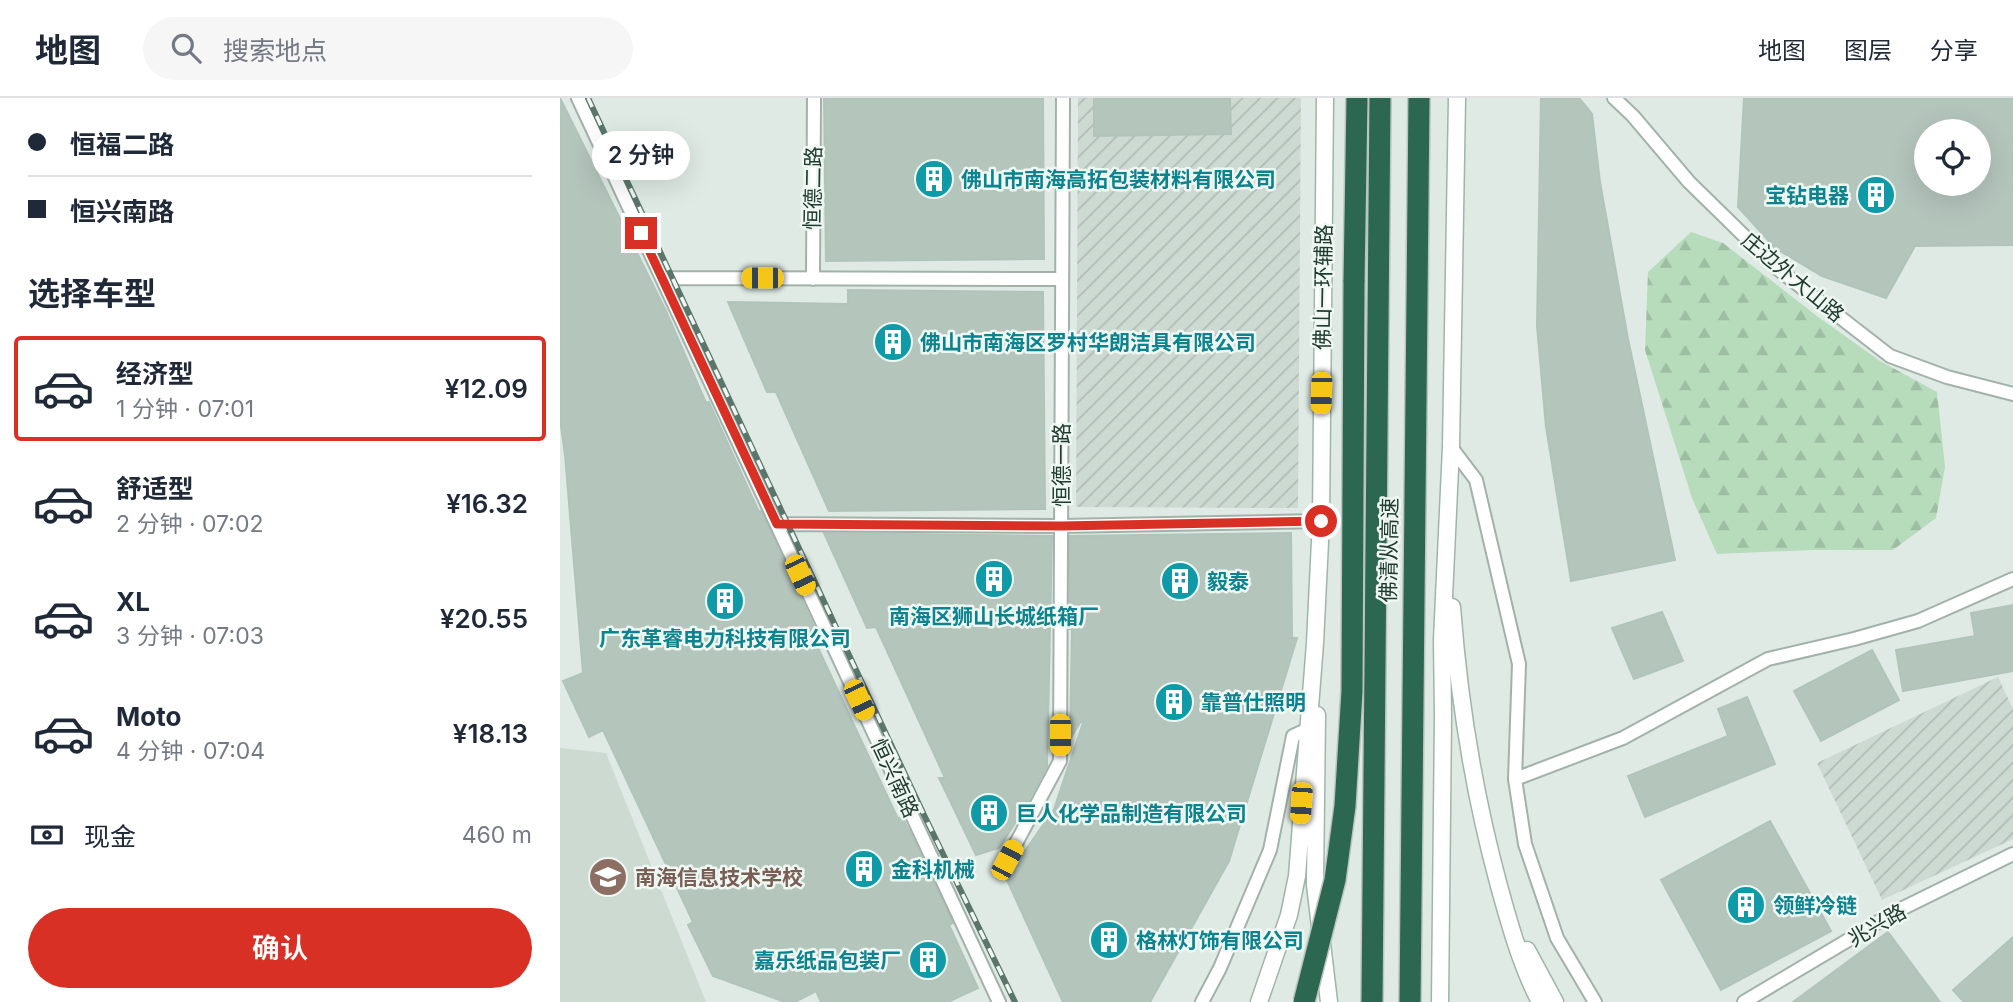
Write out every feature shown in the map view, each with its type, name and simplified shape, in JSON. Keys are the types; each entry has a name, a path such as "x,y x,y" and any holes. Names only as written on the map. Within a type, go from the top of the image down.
{"highway":[{"path":"1304,1002 1335,880 1345,806 1352,691 1357,98"},
{"name":"佛清从高速","path":"1372,1002 1380,98"},
{"name":"佛清从高速","path":"1410,1002 1419,98"}],"main road":[{"name":"佛山一环辅路","path":"1315,643 1321,521 1325,98"},
{"path":"1440,1002 1442,640 1451,447 1457,98"},
{"path":"1447,535 1460,697 1479,802 1498,884 1518,953 1540,1002"},
{"path":"1259,1002 1289,915 1297,876 1306,730 1315,643"},
{"path":"1315,643 1315,885 1329,1002"},
{"path":"1498,884 1528,951 1555,1002"}],"street":[{"name":"恒兴南路","path":"578,98 999,1002"},
{"name":"恒德二路","path":"813,279 814,98"},
{"name":"恒德一路","path":"1007,860 1060,761 1063,98"},
{"name":"庄边外大山路","path":"1614,98 1633,116 1689,182 1778,269 1891,356 1947,377 2013,394"},
{"path":"662,278 1062,279"},
{"path":"1451,447 1476,480 1519,664 1515,779 1525,844 1557,938 1595,1002"},
{"path":"777,524 1061,526 1321,521"},
{"path":"1515,779 1623,738 1768,659 1918,621 2013,579"},
{"path":"1202,1002 1220,968 1270,850 1293,736 1306,730"},
{"name":"兆兴路","path":"1744,1002 1897,911 2013,854"}],"shaded area":[{"path":"1078,98 1301,98 1298,508 1076,507"},
{"path":"1998,677 2013,709 2013,839 1882,900 1817,763"},
{"name":"南海信息技术学校","path":"560,748 606,753 706,1002 560,1002"}],"green space":[{"path":"1691,232 1723,243 1880,361 1937,392 1945,467 1936,518 1893,550 1717,554 1692,498 1645,350 1648,272"}],"building":[{"path":"560,98 666,311 706,403 709,402 759,512 761,511 817,633 812,635 898,819 902,817 953,923 949,925 978,988 948,1002 821,1002 816,991 795,1002 785,1002 713,976 688,925 693,922 603,730 589,737 563,681 583,673 560,419"},
{"name":"佛山市南海高拓包装材料有限公司","path":"824,98 1043,98 1044,259 826,261"},
{"path":"1094,98 1230,98 1231,134 1094,136"},
{"path":"1541,98 1579,98 1592,114 1600,182 1628,339 1675,560 1571,581 1546,427 1537,326"},
{"name":"宝钻电器","path":"1744,98 2013,98 2013,245 1915,246 1886,298 1822,276 1775,248 1738,207"},
{"path":"848,290 1043,292 1045,509 829,511 776,392 767,392 728,302 848,304"},
{"path":"824,533 1052,536 1047,766 999,848 976,855 939,778 945,778 876,627 867,628"},
{"path":"1291,533 1292,638 1297,638 1229,861 1150,1002 1063,1002 1006,878 1048,818 1051,818 1083,723 1081,721 1070,739 1070,536"},
{"path":"2013,605 2013,671 1903,691 1896,650 1975,636 1971,613"},
{"path":"1662,612 1683,661 1634,679 1612,628"},
{"path":"1872,650 1899,700 1821,741 1794,691"},
{"path":"1747,697 1775,764 1645,817 1628,776 1728,736 1718,709"},
{"name":"领鲜冷链","path":"1770,821 1831,931 1721,990 1661,880"},
{"path":"1888,932 1940,1002 1793,1002"},
{"path":"2013,937 2013,1002 1964,1002 1953,990"}],"railway":[{"path":"588,98 924,815 1015,1002"}],"place":[{"name":"佛山市南海高拓包装材料有限公司","path":"934,179"},
{"name":"宝钻电器","path":"1876,195"},
{"name":"佛山市南海区罗村华朗洁具有限公司","path":"893,342"},
{"name":"南海区狮山长城纸箱厂","path":"994,579"},
{"name":"毅泰","path":"1180,581"},
{"name":"广东革睿电力科技有限公司","path":"725,601"},
{"name":"靠普仕照明","path":"1174,702"},
{"name":"巨人化学品制造有限公司","path":"989,813"},
{"name":"金科机械","path":"864,869"},
{"name":"南海信息技术学校","path":"608,877"},
{"name":"领鲜冷链","path":"1746,905"},
{"name":"格林灯饰有限公司","path":"1109,940"},
{"name":"嘉乐纸品包装厂","path":"928,960"}],"route":[{"path":"641,233 777,524 1061,526 1321,521"}]}
